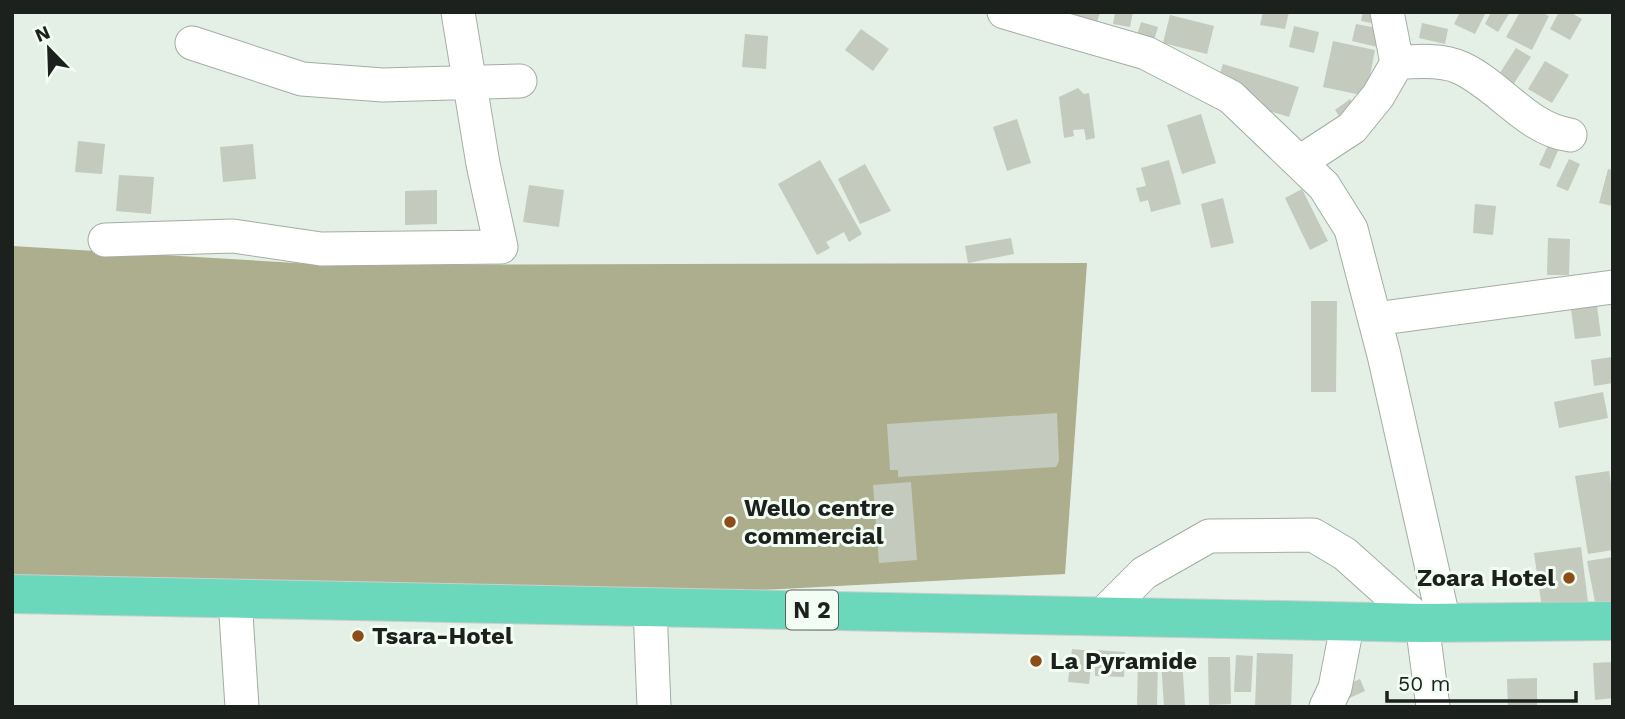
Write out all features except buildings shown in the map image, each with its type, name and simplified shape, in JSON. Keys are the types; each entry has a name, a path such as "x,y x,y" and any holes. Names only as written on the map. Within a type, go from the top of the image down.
{"main road":[{"name":"N 2","path":"12,594 1433,623 1613,621"}],"street":[{"path":"105,240 233,236 321,248 501,247 468,83 458,12"},
{"path":"1004,12 1146,53 1231,97 1324,186 1351,229 1375,319 1433,623 1433,707"},
{"path":"1300,162 1352,128 1378,96 1397,63 1387,12"},
{"path":"192,43 302,79 383,85 520,81"},
{"path":"1397,63 1420,60 1460,68 1551,132 1570,135"},
{"path":"1375,319 1613,287"},
{"path":"1101,616 1144,573 1209,536 1313,536 1345,554 1433,623"},
{"path":"235,598 242,707"},
{"path":"650,607 653,707"},
{"path":"1326,707 1335,688 1349,621"}],"green space":[{"path":"12,246 329,265 1087,263 1065,574 493,604 12,594"}],"place":[{"name":"Wello centre commercial","path":"730,522"},
{"name":"Zoara Hotel","path":"1569,578"},
{"name":"Tsara-Hotel","path":"358,636"},
{"name":"La Pyramide","path":"1036,661"}]}
